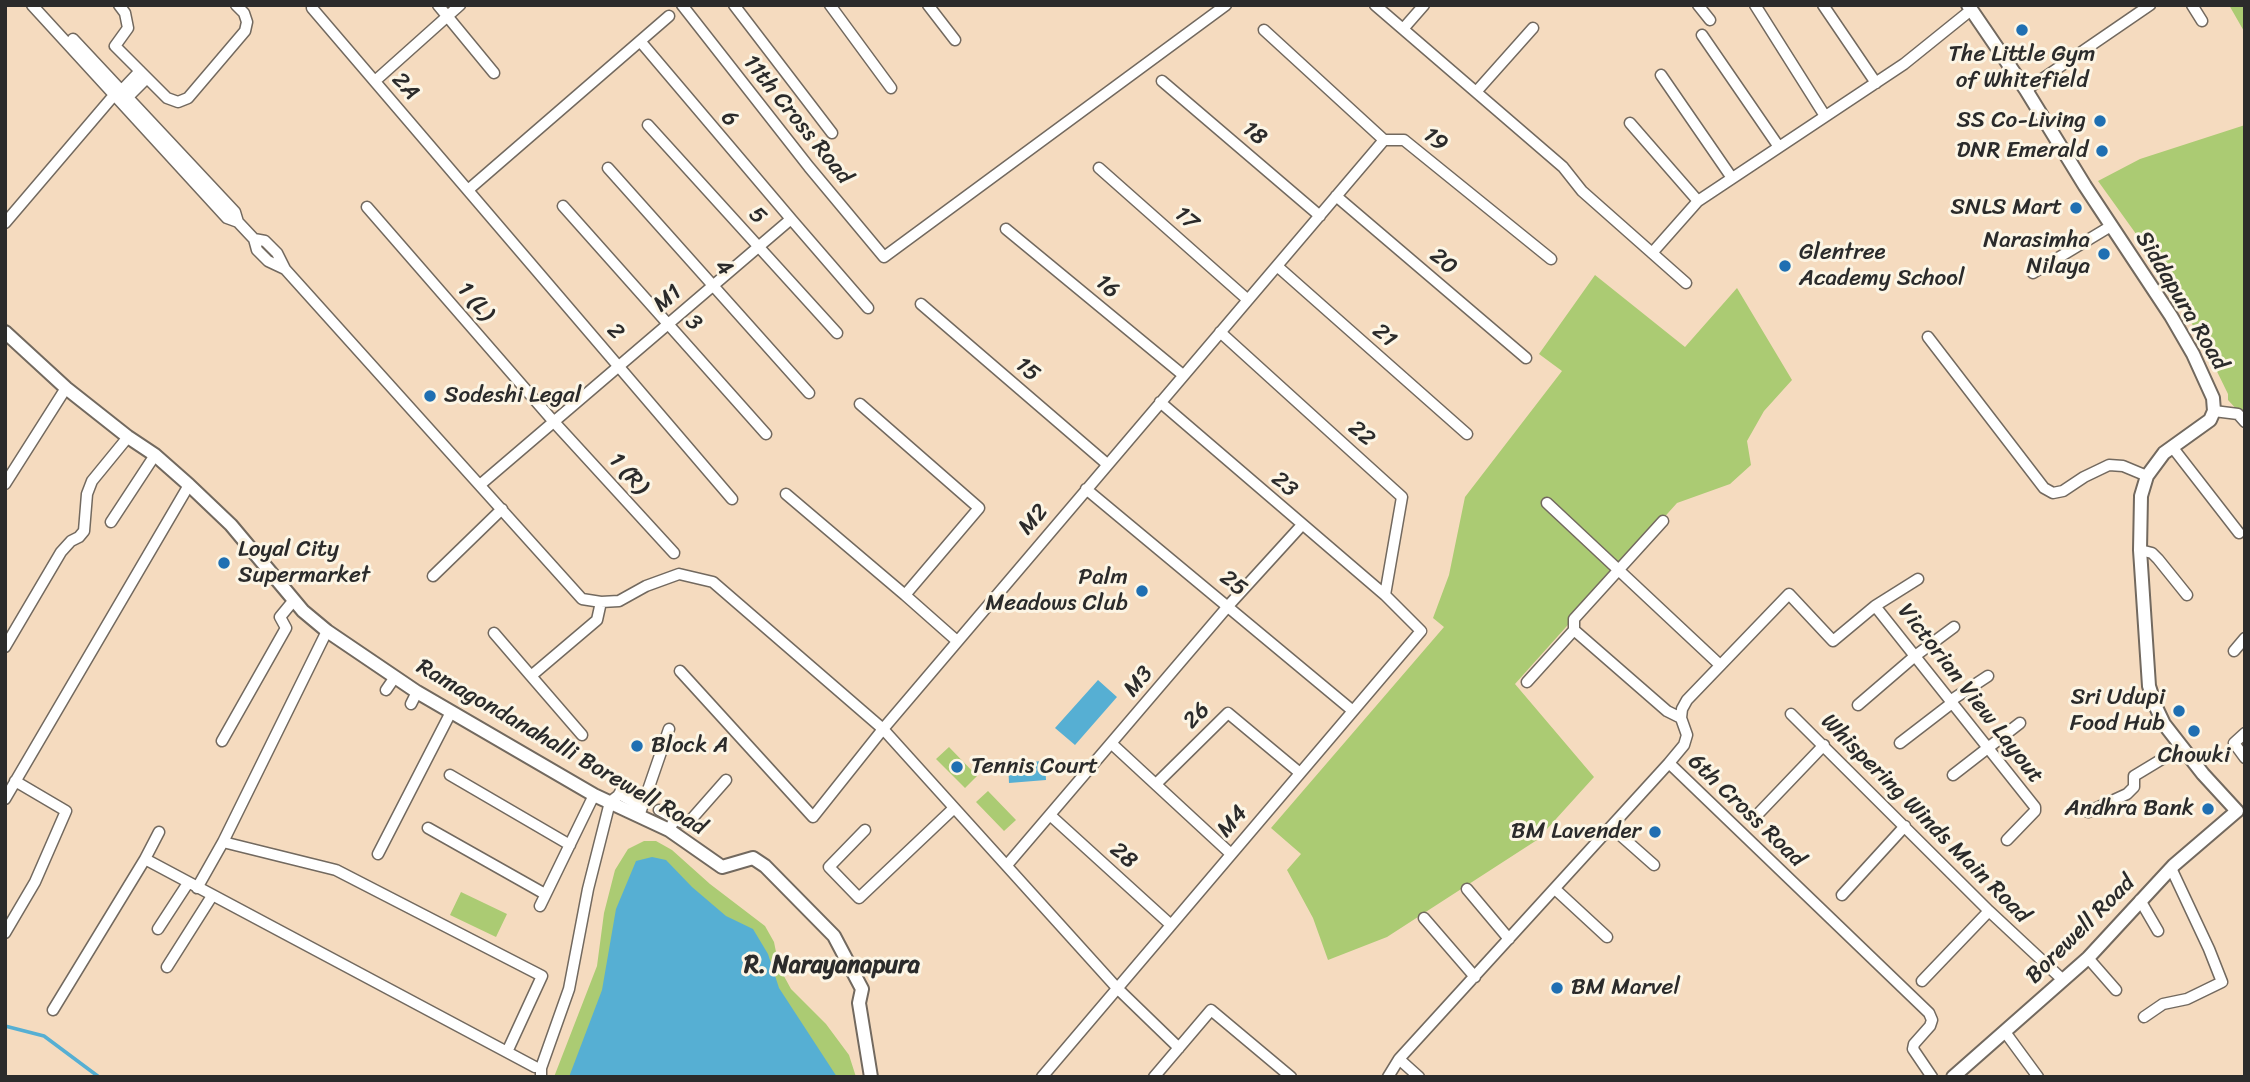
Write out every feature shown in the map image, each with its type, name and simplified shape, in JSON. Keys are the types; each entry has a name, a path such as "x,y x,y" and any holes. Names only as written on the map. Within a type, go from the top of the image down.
{"street":[{"path":"32,5 122,94"},
{"path":"40,5 122,94 227,218 238,222 254,239 265,241 277,253 285,269 582,599 601,603 619,601 646,586 679,575 713,582 883,729 1116,988 1179,1048"},
{"path":"119,5 125,13 128,28 115,46 167,98 178,102 188,98 244,32 247,22 244,13 236,5"},
{"path":"438,5 494,73"},
{"path":"375,81 460,5"},
{"name":"11th Cross Road","path":"682,5 808,167 884,257 1226,5"},
{"path":"734,5 832,133"},
{"path":"830,5 891,88"},
{"path":"928,5 954,40"},
{"path":"1375,5 1563,167 1581,191 1686,283"},
{"path":"1403,29 1424,5"},
{"path":"1698,5 1710,20"},
{"path":"1755,5 1825,116"},
{"path":"1823,5 1876,83"},
{"path":"2026,90 2150,5"},
{"path":"2192,5 2202,21"},
{"path":"1652,253 1698,201 1876,83 1970,7"},
{"name":"Siddapura Road","path":"1970,7 2171,316 2193,354 2213,398 2214,411"},
{"name":"2A","path":"312,8 468,190"},
{"path":"468,190 669,16"},
{"path":"1476,92 1533,28"},
{"name":"19","path":"1264,30 1384,140 1404,139 1551,259"},
{"path":"1702,34 1779,147"},
{"name":"6","path":"640,41 791,219"},
{"path":"5,223 122,94 144,74"},
{"path":"1661,75 1732,178"},
{"name":"18","path":"1162,81 1320,216"},
{"path":"1630,123 1698,201"},
{"name":"5","path":"648,125 837,333"},
{"name":"M2","path":"680,671 813,817 957,641 1384,140"},
{"name":"17","path":"1099,167 1248,300"},
{"name":"4","path":"608,168 808,393"},
{"name":"2","path":"468,190 733,499"},
{"name":"20","path":"1336,196 1526,358"},
{"name":"3","path":"563,206 766,434"},
{"name":"1 (L)","path":"367,207 554,422"},
{"path":"791,219 868,308"},
{"name":"M1","path":"481,484 791,219"},
{"path":"2034,273 2111,226"},
{"name":"16","path":"1006,229 1183,375"},
{"name":"21","path":"1276,267 1467,435"},
{"name":"15","path":"921,304 1107,464"},
{"name":"Ramagondanahalli Borewell Road","path":"5,332 66,388 128,438 155,455 189,485 231,525 303,611 327,631 395,677 414,698 451,712 594,795 617,794 640,811 658,813 722,867 753,858 786,886 834,936 862,989 859,1003 871,1077"},
{"name":"22","path":"1220,332 1402,497 1385,595"},
{"path":"1928,337 2044,488 2053,493 2063,491 2084,477 2109,466 2123,467 2147,475"},
{"path":"5,484 66,388"},
{"name":"23","path":"1160,402 1301,526 1385,595"},
{"path":"860,404 979,508 905,595"},
{"path":"2241,811 2164,724 2149,686 2140,550 2141,496 2147,475 2164,453 2210,420 2214,411 2238,414 2245,422"},
{"name":"1 (R)","path":"554,422 674,553"},
{"path":"5,647 61,552 84,531 87,494 92,481 128,438"},
{"path":"2173,447 2239,533"},
{"path":"111,522 155,455"},
{"path":"5,799 189,485"},
{"name":"25","path":"1086,489 1353,711"},
{"path":"786,494 957,641"},
{"path":"1547,503 1720,665"},
{"path":"433,576 502,509"},
{"path":"1527,682 1574,630 1574,619 1664,521"},
{"name":"M3","path":"1007,865 1228,606 1301,526"},
{"path":"2140,550 2152,553 2187,595"},
{"path":"1875,606 1917,579"},
{"name":"Victorian View Layout","path":"1668,763 1684,746 1687,735 1681,718 1687,700 1789,594 1833,641 1875,606 2035,807 2035,811 2007,839"},
{"name":"M4","path":"1042,1077 1422,631 1385,595"},
{"path":"222,741 286,628 280,617 295,600"},
{"path":"531,676 597,620 601,603"},
{"path":"1858,705 1915,656 1954,628"},
{"path":"1574,630 1667,711 1681,718"},
{"path":"158,929 223,842 327,631"},
{"path":"494,633 582,735"},
{"path":"2234,651 2245,638"},
{"path":"1900,743 1988,676"},
{"path":"386,690 395,677"},
{"path":"378,854 451,712"},
{"name":"26","path":"1156,784 1228,713 1300,773"},
{"name":"Whispering Winds Main Road","path":"1791,714 1989,911 2063,980"},
{"path":"1953,775 2020,723"},
{"path":"640,811 669,729"},
{"path":"2245,733 2234,743 2245,758"},
{"path":"1112,744 1231,855"},
{"path":"1758,814 1824,745"},
{"path":"2088,812 2127,794 2134,787 2134,776 2182,747"},
{"name":"6th Cross Road","path":"1388,1077 1399,1059 1668,763 1929,1013 1932,1020 1930,1026 1914,1044 1913,1049 1932,1077"},
{"path":"450,775 570,845"},
{"path":"672,824 688,822 726,780"},
{"path":"5,933 35,882 66,811 15,781"},
{"path":"539,1070 569,989 588,889 617,794"},
{"path":"540,905 594,795"},
{"path":"865,830 829,867 859,898 953,809"},
{"name":"Borewell Road","path":"1953,1077 2088,958 2171,868 2241,811"},
{"name":"28","path":"1050,815 1171,925"},
{"path":"1842,895 1905,826"},
{"path":"1611,827 1654,865"},
{"path":"428,828 545,894"},
{"path":"53,1010 159,832"},
{"path":"223,842 336,870 542,976 507,1052"},
{"path":"145,859 552,1077"},
{"path":"2144,1017 2163,1003 2187,999 2222,982 2171,868"},
{"path":"1467,889 1509,939"},
{"path":"1555,889 1607,937"},
{"path":"167,967 212,896"},
{"path":"2140,900 2158,931"},
{"path":"1922,981 1989,911"},
{"path":"1424,918 1475,976"},
{"path":"2088,958 2116,990"},
{"path":"1154,1077 1211,1010 1290,1077"},
{"path":"2005,1032 2038,1077"},
{"path":"1399,1059 1419,1077"}],"green space":[{"path":"2229,5 2245,5 2245,33"},
{"path":"2245,125 2245,408 2240,413 2228,400 2228,394 2207,351 2162,270 2098,181 2140,159"},
{"path":"1595,275 1685,347 1737,288 1792,380 1764,411 1747,441 1751,465 1730,484 1677,503 1515,684 1594,777 1537,840 1387,937 1328,960 1313,918 1287,870 1301,854 1271,828 1444,627 1433,618 1449,575 1465,497 1562,371 1539,354"},
{"name":"Tennis Court","path":"949,747 977,776 965,788 936,759"},
{"name":"Tennis Court","path":"988,791 1016,820 1004,831 976,802"},
{"path":"644,841 656,841 672,850 710,884 765,926 774,942 779,967 791,989 826,1024 849,1055 856,1077 554,1077 597,966 604,913 615,870 628,849"},
{"path":"461,892 507,914 496,937 450,915"}],"water":[{"path":"1098,680 1117,697 1075,745 1055,728"},
{"path":"1045,761 1046,780 1009,783 1008,763"},
{"path":"652,857 666,860 726,916 753,929 768,954 779,988 837,1077 569,1077 602,990 616,909 636,861"}],"waterway":[{"path":"5,1026 44,1036 99,1077"}],"place":[{"name":"The Little Gym of Whitefield","path":"2022,30"},
{"name":"SS Co-Living","path":"2100,121"},
{"name":"DNR Emerald","path":"2102,151"},
{"name":"SNLS Mart","path":"2076,208"},
{"name":"Narasimha Nilaya","path":"2104,254"},
{"name":"Glentree Academy School","path":"1785,266"},
{"name":"Sodeshi Legal","path":"430,396"},
{"name":"Loyal City Supermarket","path":"224,563"},
{"name":"Palm Meadows Club","path":"1142,591"},
{"name":"Sri Udupi Food Hub","path":"2179,711"},
{"name":"Chowki","path":"2194,731"},
{"name":"Block A","path":"637,746"},
{"name":"Tennis Court","path":"957,767"},
{"name":"Andhra Bank","path":"2208,809"},
{"name":"BM Lavender","path":"1655,832"},
{"name":"BM Marvel","path":"1557,988"}],"district":[{"name":"R. Narayanapura","path":"832,966"}]}
